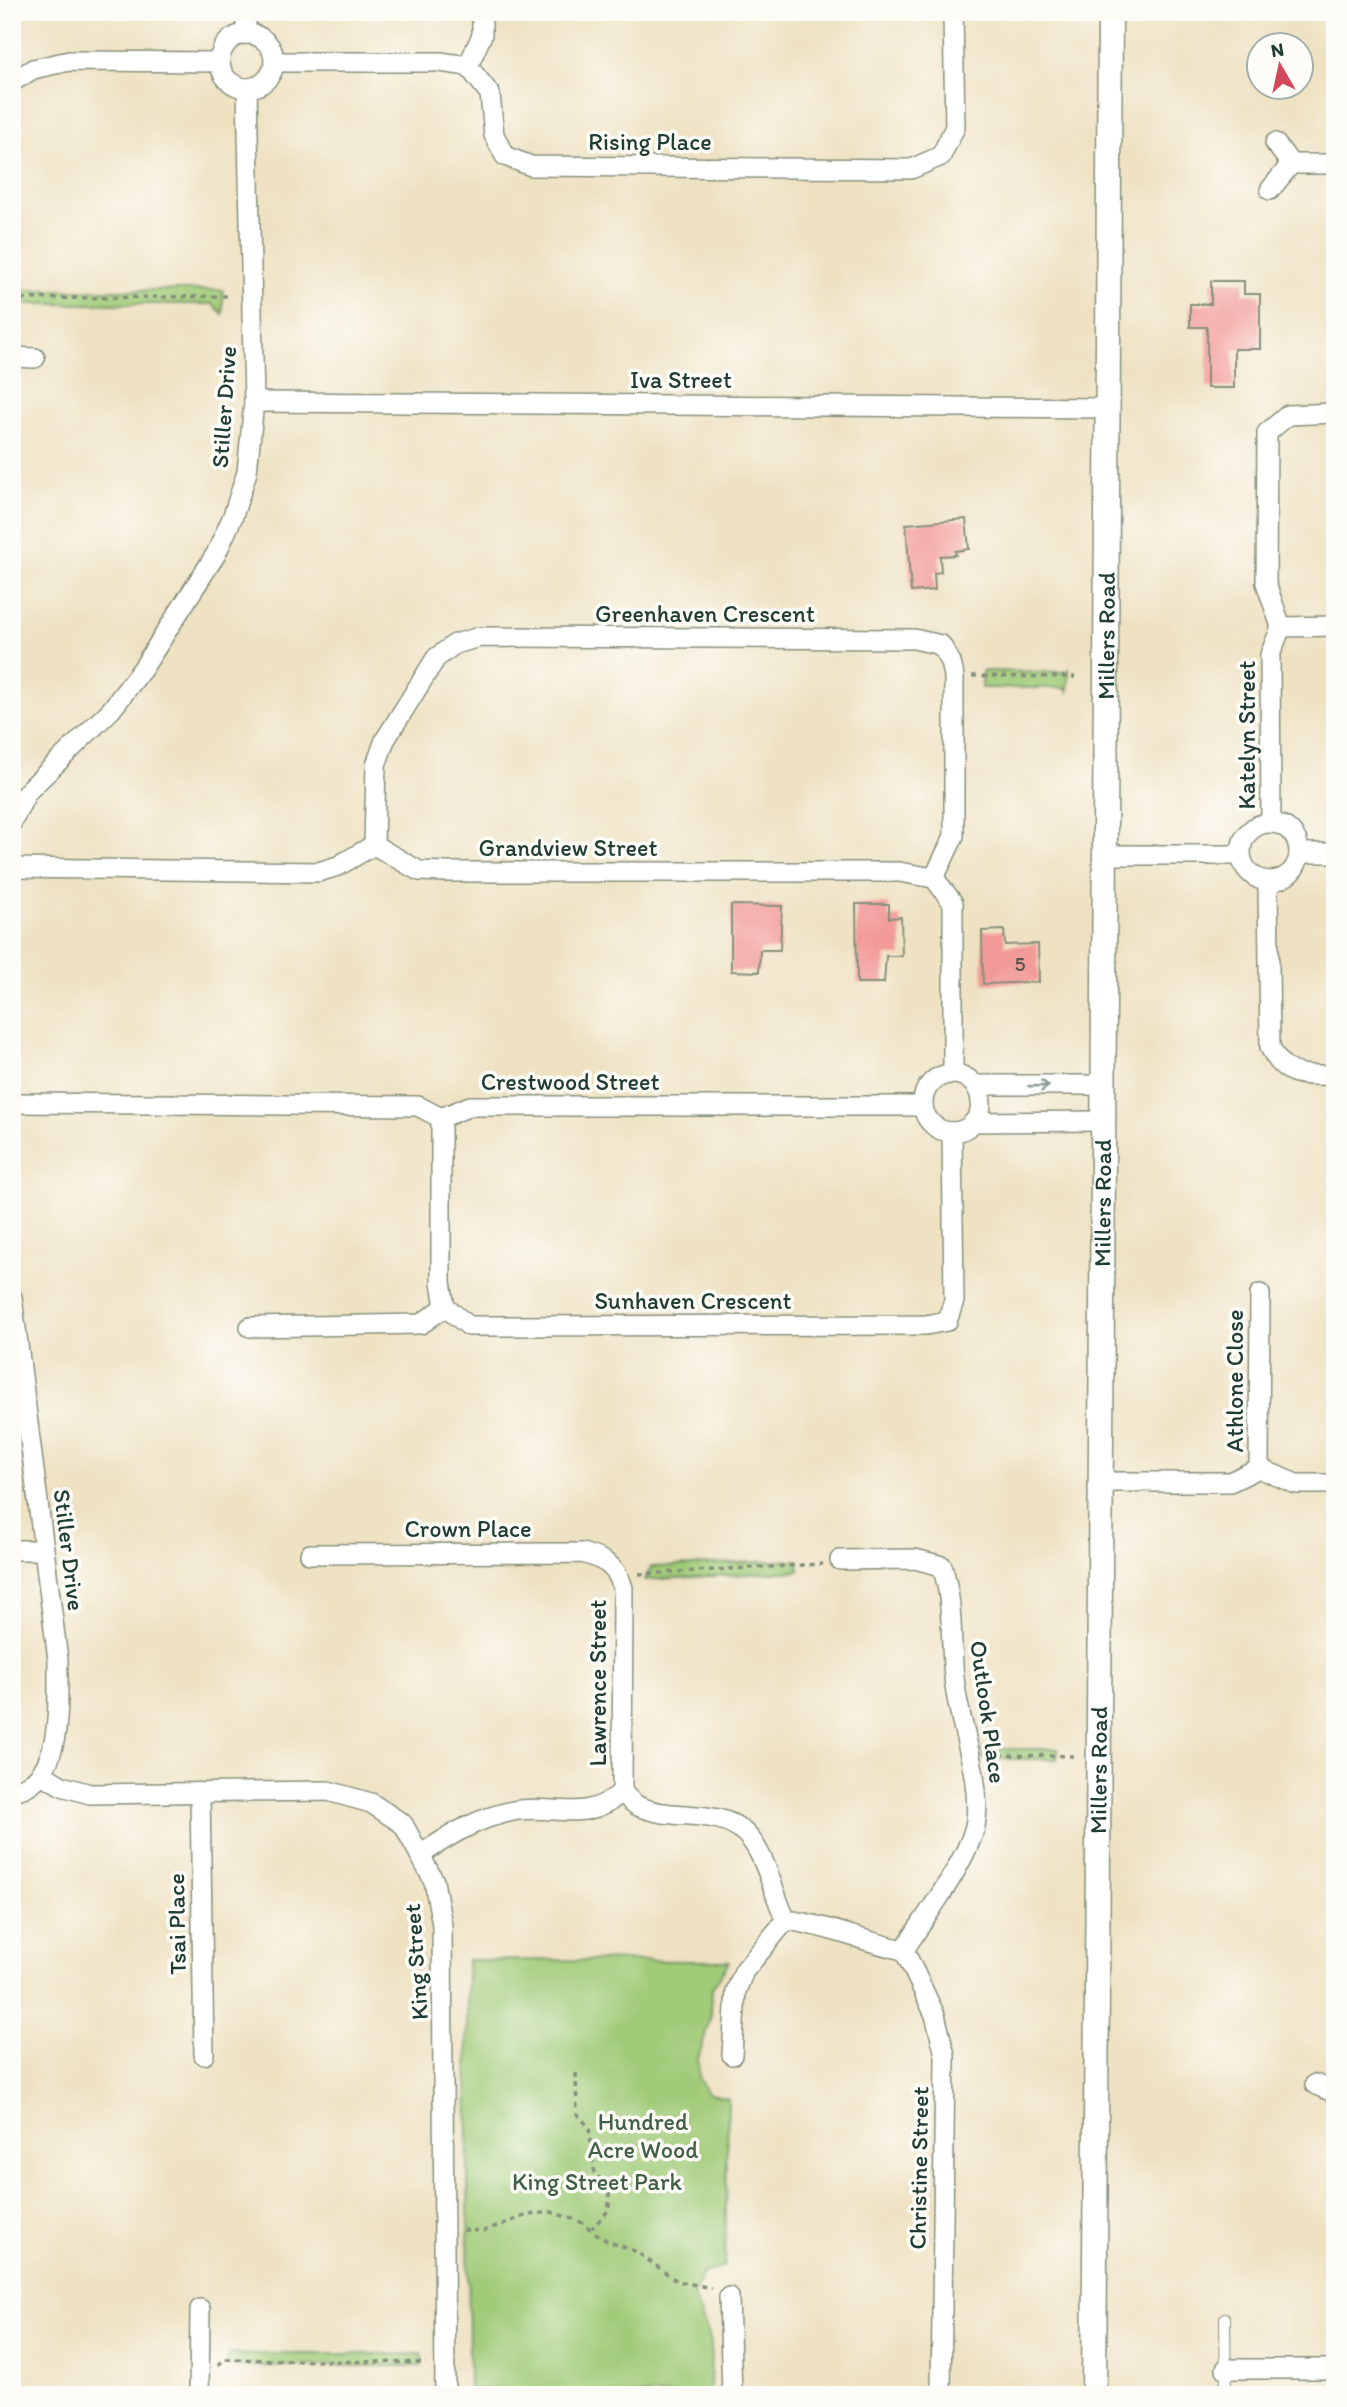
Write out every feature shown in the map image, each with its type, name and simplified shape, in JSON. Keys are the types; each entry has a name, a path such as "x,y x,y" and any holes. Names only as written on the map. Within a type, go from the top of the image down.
{"street":[{"path":"246,12 246,34"},
{"path":"274,62 440,62 468,66 482,35 482,12"},
{"name":"Rising Place","path":"468,66 490,93 494,135 505,156 531,166 911,169 941,156 955,127 953,12"},
{"name":"Millers Road","path":"1094,2395 1102,1121 1107,855 1110,12"},
{"path":"246,34 266,41 274,62 266,80 247,88 228,80 219,62 227,42 246,34"},
{"path":"12,82 33,69 69,61 219,62"},
{"name":"Stiller Drive","path":"12,822 27,792 111,710 143,668 216,554 233,516 247,472 254,402 247,88"},
{"path":"1275,143 1291,164"},
{"path":"1291,164 1335,164"},
{"path":"1270,191 1291,164"},
{"path":"12,357 35,358"},
{"name":"Iva Street","path":"254,402 1108,408"},
{"path":"1335,413 1288,415 1267,433 1266,583 1280,627 1335,626"},
{"name":"Katelyn Street","path":"1271,822 1270,655 1280,627"},
{"name":"Greenhaven Crescent","path":"374,845 376,765 386,740 436,658 455,644 480,637 914,639 942,645 951,662 954,676 954,836 934,878"},
{"path":"1271,822 1280,824 1295,836 1299,853 1298,863 1286,877 1268,881 1249,873 1240,855 1245,835 1252,828 1271,822"},
{"path":"12,867 318,872 338,866 374,845"},
{"name":"Grandview Street","path":"374,845 419,871 446,873 899,872 934,878"},
{"path":"1299,853 1335,853"},
{"path":"1107,855 1240,855"},
{"path":"934,878 953,904 953,1074"},
{"path":"1268,881 1270,1047 1276,1061 1288,1071 1302,1075 1335,1074"},
{"path":"1102,1121 974,1122 952,1132 936,1127 929,1121 923,1106 923,1096 934,1080 953,1074 975,1085 1104,1085"},
{"path":"974,1122 981,1104 975,1085"},
{"path":"12,1103 418,1106 441,1118 441,1282 445,1307 421,1324 250,1327"},
{"name":"Crestwood Street","path":"441,1118 470,1106 923,1106"},
{"name":"Sunhaven Crescent","path":"445,1307 469,1326 926,1325 947,1321 954,1301 952,1132"},
{"name":"Athlone Close","path":"1259,1468 1260,1294"},
{"name":"Stiller Drive","path":"12,1297 58,1660 51,1748 42,1774"},
{"path":"1101,1482 1230,1482 1259,1468 1296,1484 1335,1484"},
{"path":"12,1550 44,1550"},
{"name":"Crown Place","path":"310,1554 582,1553 604,1559 619,1575"},
{"name":"Outlook Place","path":"840,1560 915,1559 942,1566 950,1587 954,1679 975,1790 976,1820 968,1846 904,1950"},
{"name":"Lawrence Street","path":"619,1575 623,1588 622,1792"},
{"path":"12,1791 32,1783 42,1774"},
{"name":"King Street","path":"42,1774 62,1786 90,1794 328,1791 360,1800 403,1824 434,1881 442,1925 445,2395"},
{"path":"420,1855 458,1830 484,1818 516,1810 577,1811 606,1806 622,1792 637,1806 664,1814 721,1819 747,1835 761,1860 786,1920"},
{"name":"Tsai Place","path":"200,1793 204,2055"},
{"path":"786,1920 818,1924 870,1943 904,1950"},
{"path":"732,2054 736,1991 744,1971 786,1920"},
{"name":"Christine Street","path":"904,1950 935,2015 945,2055 941,2395"},
{"path":"1315,2084 1335,2093"},
{"path":"729,2297 732,2395"},
{"path":"199,2395 200,2309"},
{"path":"1226,2369 1335,2369"}],"lane":[{"path":"1226,2318 1226,2395"}],"path":[{"path":"12,223 18,223 18,247 12,250"},
{"path":"12,299 230,296"},
{"path":"954,676 1075,677"},
{"path":"619,1575 813,1566 840,1560"},
{"path":"968,1755 1099,1756"},
{"path":"576,2073 577,2114 589,2127 594,2172 610,2188 609,2210 592,2228"},
{"path":"446,2228 483,2231 528,2216 551,2212 592,2228 607,2241 643,2256 677,2281 706,2286 729,2297"},
{"path":"199,2368 211,2368 225,2359 445,2363"}],"green space":[{"path":"22,290 223,290 223,314 213,304 22,304"},
{"path":"1069,669 1068,692 1065,688 982,688 982,671 1065,672"},
{"path":"798,1560 799,1571 645,1580 651,1567"},
{"path":"982,1749 1058,1749 1057,1759 982,1759"},
{"name":"King Street Park","path":"467,1960 730,1961 712,1988 711,2015 698,2059 699,2079 707,2093 728,2098 725,2266 703,2274 693,2295 711,2341 710,2395 469,2395"},
{"path":"228,2354 422,2354 422,2366 228,2366"}],"building":[{"path":"1211,281 1244,281 1244,294 1260,294 1260,349 1234,349 1234,388 1207,388 1207,327 1190,327 1190,304 1211,304"},
{"path":"966,519 969,549 955,551 956,555 940,556 941,572 934,573 935,590 911,592 906,524"},
{"path":"856,904 889,904 889,918 901,917 902,956 886,956 884,983 857,983"},
{"path":"731,905 782,906 780,950 760,950 759,972 731,971"},
{"path":"1004,930 1005,945 1038,944 1039,982 983,984 982,931"}],"park label":[{"name":"Hundred Acre Wood","path":"643,2136"}]}
